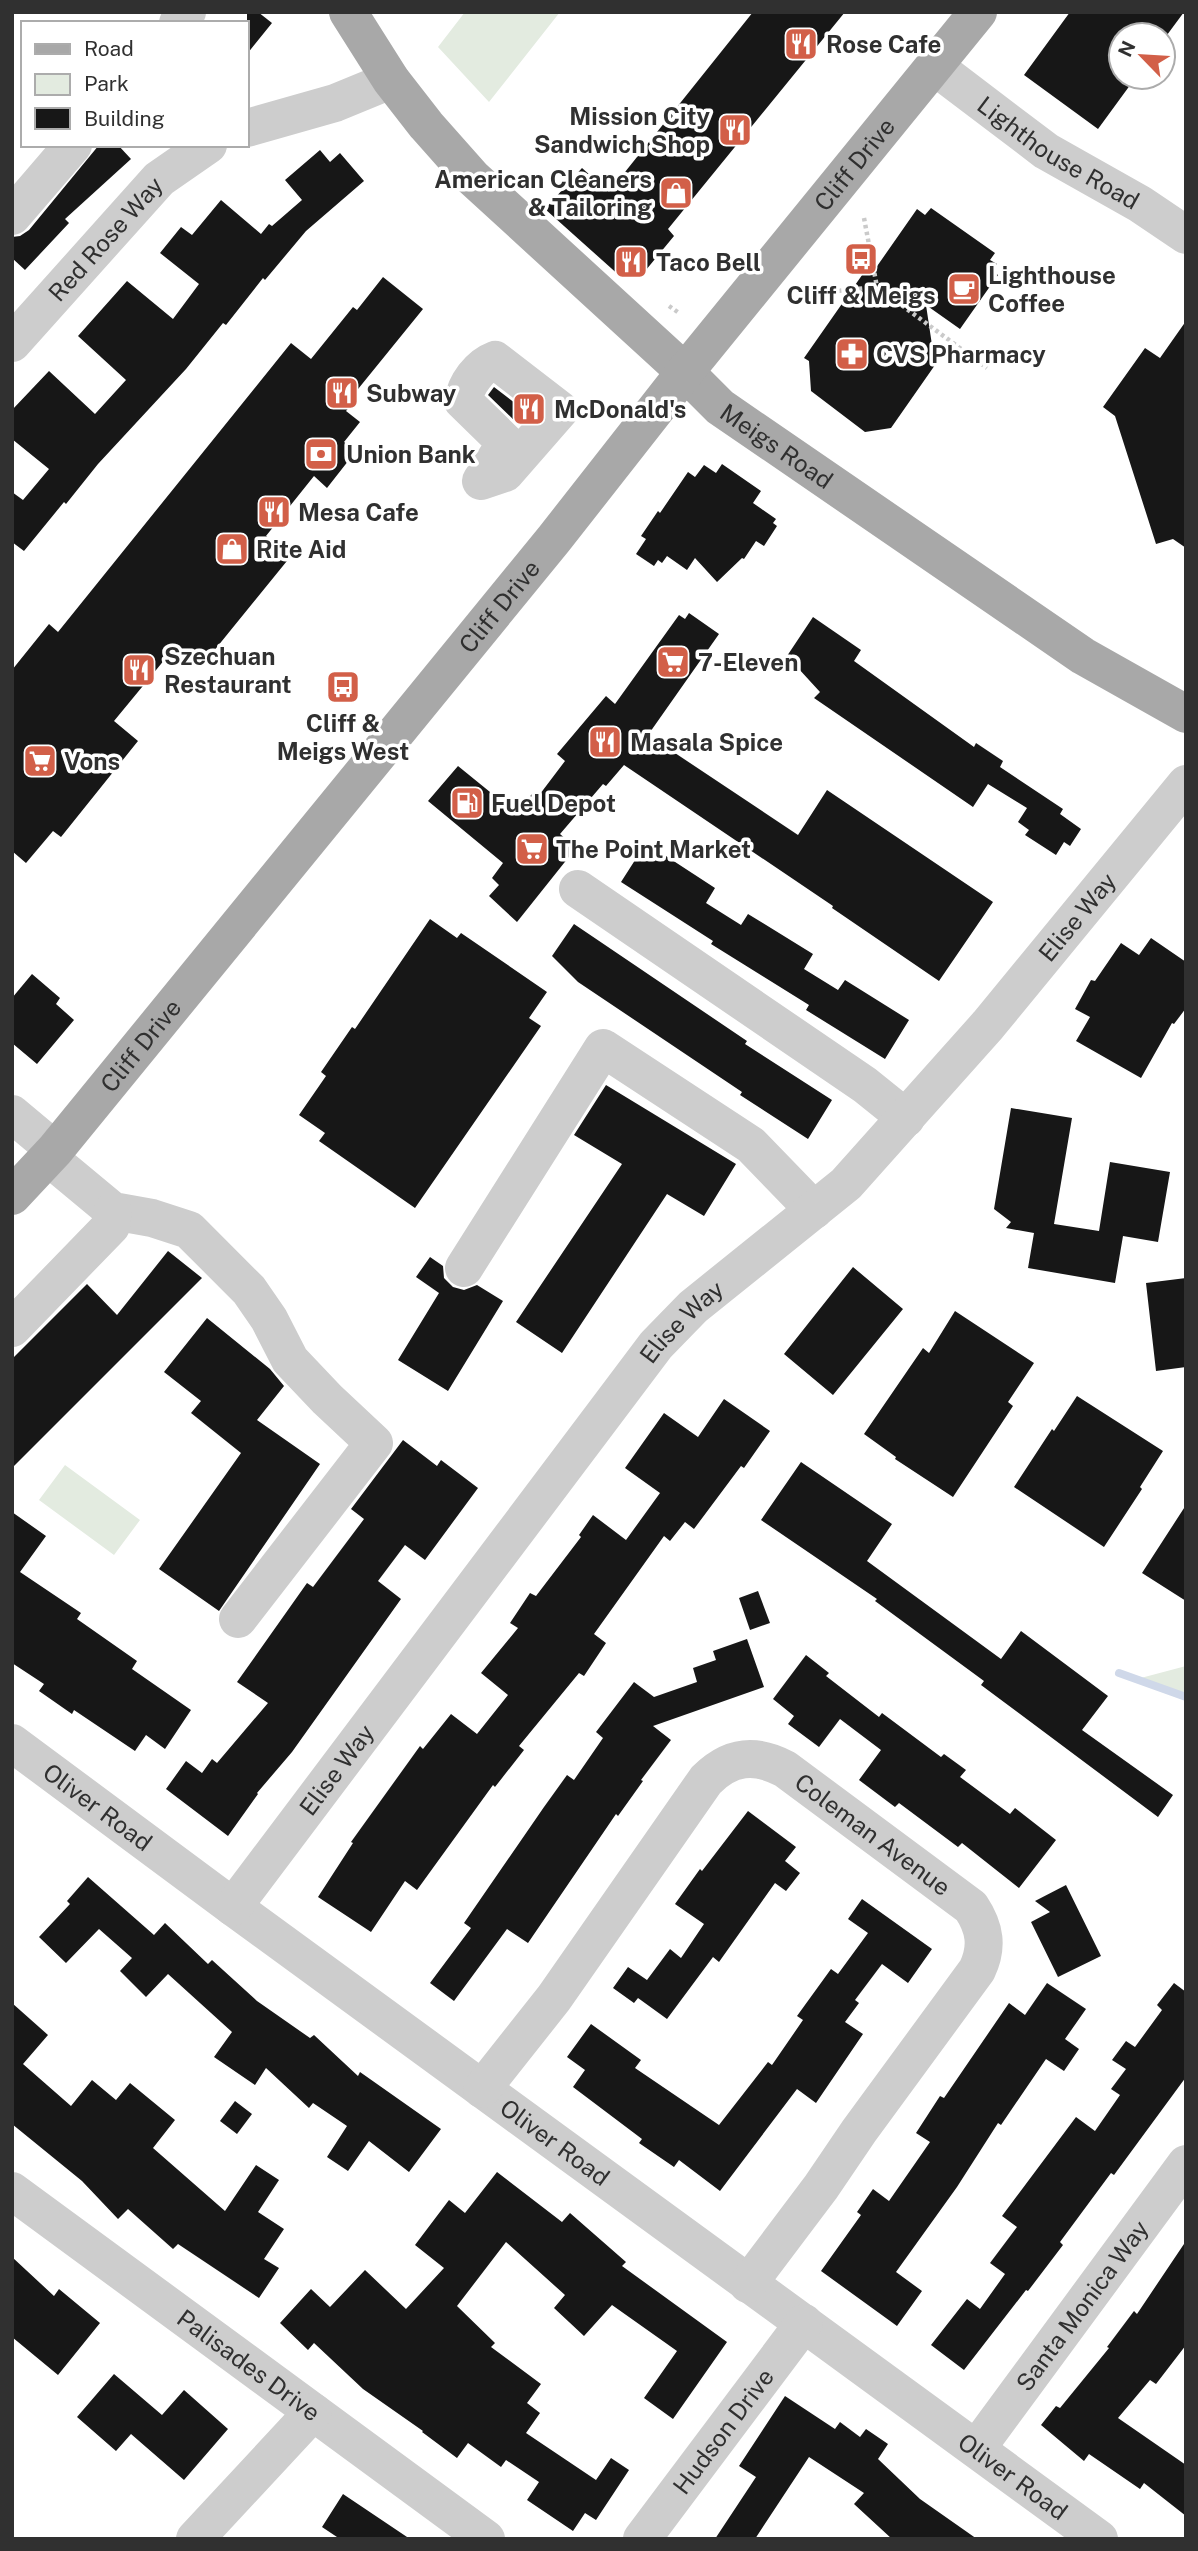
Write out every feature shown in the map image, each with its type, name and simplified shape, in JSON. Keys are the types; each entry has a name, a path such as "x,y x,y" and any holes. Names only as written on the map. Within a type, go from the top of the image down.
{"main road":[{"name":"Meigs Road","path":"348,12 391,80 473,178 720,407 1083,656 1186,714"},
{"name":"Cliff Drive","path":"12,1196 51,1153 554,539 685,372 978,12"}],"street":[{"name":"Lighthouse Road","path":"934,66 1046,151 1140,204 1186,235"},
{"path":"248,128 335,103 391,80"},
{"path":"12,216 71,147"},
{"name":"Red Rose Way","path":"13,339 159,179 205,147"},
{"name":"Elise Way","path":"233,1907 656,1345 693,1307 846,1184 988,1025 1186,784"},
{"path":"578,889 865,1085 906,1118"},
{"path":"464,1268 603,1048 751,1145 814,1210"},
{"path":"12,1114 113,1211 152,1218 189,1230 249,1290 269,1319 289,1360 374,1443 238,1619"},
{"path":"12,1328 111,1226 113,1211"},
{"name":"Oliver Road","path":"12,1743 1099,2539"},
{"name":"Coleman Avenue","path":"482,2089 554,1998 706,1780 716,1770 736,1760 757,1758 771,1762 796,1777 971,1907 979,1919 985,1945 977,1970 748,2284"},
{"name":"Santa Monica Way","path":"977,2448 1186,2164"},
{"name":"Palisades Drive","path":"15,2198 486,2539"},
{"name":"Hudson Drive","path":"642,2539 804,2323"},
{"path":"195,2539 313,2412"}],"path":[{"path":"864,218 877,287"},
{"path":"817,293 877,287 987,368"},
{"path":"669,306 678,313"}],"green space":[{"path":"465,12 560,12 489,102 438,47"},
{"path":"65,1465 140,1520 114,1555 39,1500"},
{"path":"1186,1666 1186,1697 1137,1679"}],"building":[{"path":"247,12 258,12 272,23 248,53 248,21"},
{"path":"753,12 845,12 668,229 674,236 641,276 621,277 545,209 582,168 609,192"},
{"path":"1070,12 1184,12 1177,21 1107,21 1107,91 1126,91 1098,129 1024,75"},
{"path":"97,147 120,147 131,159 65,219 69,223 25,270 12,258 12,237 20,236 29,230"},
{"path":"320,150 330,162 340,153 364,181 306,231 265,280 263,278 226,325 223,323 186,369 98,464 66,504 64,502 24,551 12,542 12,492 23,500 49,469 12,439 12,410 49,371 95,414 126,380 78,336 127,281 173,319 199,284 160,253 181,227 192,235 221,200 261,234 269,224 272,226 302,200 285,180"},
{"path":"931,208 995,253 990,260 997,264 992,271 998,275 960,329 926,305 935,365 891,428 865,432 811,391 809,361 804,358 867,268 873,272 917,209 925,215"},
{"path":"383,277 423,309 354,394 358,397 346,411 360,422 344,442 356,451 327,488 314,476 266,536 291,556 200,668 175,647 114,721 138,741 61,837 53,831 26,863 12,851 12,670 49,624 58,632 291,343 311,359 353,307 357,310"},
{"path":"1186,321 1186,548 1173,539 1156,544 1115,416 1103,407 1145,348 1160,358"},
{"path":"494,387 528,413 518,424 488,395"},
{"path":"722,464 761,491 753,503 776,519 773,523 777,526 764,546 756,541 744,559 717,582 695,558 687,570 667,556 662,563 658,560 654,566 636,554 646,539 641,536 688,472 695,477 704,465 716,473"},
{"path":"689,613 719,634 648,735 798,835 827,790 993,902 939,981 624,765 606,786 603,784 560,834 576,848 517,922 489,896 499,885 492,878 503,863 428,801 458,766 516,813 532,794 537,798 565,761 557,754 606,696 615,704 679,615 685,619"},
{"path":"813,617 861,650 854,661 974,747 976,743 1003,761 1000,767 1063,809 1060,814 1081,829 1070,846 1064,842 1056,855 1025,835 1029,830 1018,822 1027,808 988,784 973,807 814,698 820,692 787,656"},
{"path":"646,843 715,888 706,903 741,925 748,914 813,954 804,969 838,990 845,980 909,1020 885,1059 806,1010 809,1005 711,944 713,941 621,882"},
{"path":"430,919 457,938 461,933 547,992 529,1018 541,1026 415,1208 319,1141 325,1133 299,1115 326,1076 321,1072 352,1027 355,1029"},
{"path":"574,924 747,1041 745,1044 832,1100 808,1139 578,982 552,956"},
{"path":"1151,938 1186,962 1186,1008 1174,1024 1172,1023 1141,1078 1076,1041 1090,1017 1075,1009 1091,980 1095,981 1121,943 1139,955"},
{"path":"32,974 60,998 56,1004 74,1020 37,1064 12,1043 12,998"},
{"path":"606,1085 736,1164 704,1216 667,1194 562,1353 516,1322 622,1164 574,1135"},
{"path":"1011,1108 1072,1118 1054,1224 1099,1231 1110,1162 1170,1172 1158,1242 1123,1236 1115,1283 1028,1268 1034,1233 1006,1228 1011,1222 994,1209"},
{"path":"168,1251 202,1278 12,1468 12,1359 87,1284 117,1315"},
{"path":"430,1257 443,1266 444,1278 453,1287 464,1290 477,1285 503,1301 448,1391 398,1360 439,1293 416,1277"},
{"path":"853,1267 903,1309 833,1395 784,1354"},
{"path":"1186,1278 1186,1367 1156,1371 1146,1283"},
{"path":"955,1311 1034,1363 1008,1402 1013,1406 953,1497 895,1459 896,1457 864,1434 923,1348 929,1353"},
{"path":"207,1318 270,1369 284,1386 257,1420 320,1464 219,1611 159,1569 241,1453 191,1413 201,1401 164,1372"},
{"path":"1077,1396 1163,1451 1104,1547 1014,1487"},
{"path":"724,1399 770,1431 744,1468 741,1466 694,1529 685,1522 670,1541 664,1536 594,1634 606,1643 584,1676 579,1673 519,1746 524,1750 495,1787 493,1785 417,1890 405,1881 371,1932 318,1897 353,1843 351,1842 420,1746 423,1749 451,1714 477,1734 508,1695 481,1673 518,1628 510,1623 530,1593 536,1596 581,1537 579,1535 593,1515 626,1540 660,1493 625,1468 664,1413 698,1437"},
{"path":"403,1440 437,1466 441,1460 478,1488 425,1560 405,1545 378,1581 401,1599 292,1752 257,1793 228,1836 166,1789 186,1761 202,1773 212,1759 217,1763 268,1703 237,1682 307,1583 313,1587 364,1519 351,1509"},
{"path":"801,1462 892,1524 867,1561 1001,1659 1021,1631 1108,1696 1082,1730 1173,1795 1158,1817 981,1685 984,1681 875,1601 877,1599 761,1520"},
{"path":"1186,1505 1186,1601 1142,1573"},
{"path":"12,1512 46,1536 20,1572 81,1613 77,1619 137,1661 132,1669 191,1710 165,1749 146,1735 135,1751 74,1710 72,1714 39,1691 44,1684 12,1663"},
{"path":"758,1591 770,1623 750,1630 739,1598"},
{"path":"747,1639 764,1687 653,1726 671,1740 618,1816 616,1814 528,1943 507,1929 454,2001 430,1983 471,1928 464,1923 544,1807 567,1775 574,1780 603,1738 596,1732 634,1682 654,1697 697,1682 693,1668 716,1660 713,1651"},
{"path":"806,1655 829,1673 826,1676 879,1717 882,1713 941,1757 944,1754 966,1770 960,1777 1010,1814 1015,1808 1056,1840 1019,1888 962,1843 958,1847 899,1803 895,1807 859,1780 881,1750 840,1719 819,1747 788,1724 794,1716 773,1699"},
{"path":"748,1811 796,1847 785,1861 800,1873 786,1891 775,1883 719,1962 713,1957 667,2019 638,1998 634,2003 613,1988 628,1967 647,1980 670,1949 681,1958 704,1924 675,1904"},
{"path":"88,1877 154,1935 165,1923 208,1964 212,1960 257,2001 310,2038 314,2035 358,2076 360,2072 441,2129 409,2172 369,2141 348,2171 327,2157 347,2126 313,2103 309,2108 266,2068 255,2085 214,2057 232,2032 168,1974 146,1997 120,1971 132,1958 99,1929 66,1963 39,1937 70,1904 67,1901"},
{"path":"1066,1885 1101,1956 1058,1977 1031,1922 1050,1912 1035,1901"},
{"path":"862,1899 932,1949 908,1983 882,1964 855,2000 859,2003 845,2022 863,2034 816,2103 797,2089 720,2191 679,2160 674,2167 639,2143 642,2139 573,2087 585,2070 567,2057 591,2024 641,2060 635,2068 719,2125 768,2062 772,2065 803,2020 797,2016 831,1969 838,1974 868,1933 848,1919"},
{"path":"1047,1983 1086,2009 1065,2039 1079,2049 1064,2071 1046,2059 1001,2125 998,2123 957,2187 896,2272 922,2291 897,2326 821,2271 861,2215 857,2212 873,2189 889,2201 930,2142 916,2133 940,2096 944,2098 1009,2003 1025,2015"},
{"path":"1174,1983 1186,1992 1186,2077 1114,2175 1111,2173 1060,2242 1063,2245 964,2370 931,2345 967,2299 980,2309 1005,2274 990,2263 1017,2227 1002,2216 1076,2117 1095,2131 1120,2095 1111,2089 1126,2069 1112,2060 1126,2041 1135,2047 1162,2010 1157,2005"},
{"path":"12,2003 48,2035 23,2064 71,2106 92,2080 116,2100 130,2083 175,2120 153,2148 225,2211 256,2165 279,2180 258,2212 284,2229 264,2259 279,2268 259,2298 178,2244 173,2249 128,2209 118,2219 82,2181 12,2124"},
{"path":"235,2101 252,2114 237,2134 220,2121"},
{"path":"497,2172 562,2222 570,2213 626,2262 622,2266 727,2342 673,2419 644,2398 677,2351 612,2305 584,2336 554,2308 565,2295 506,2242 457,2306 495,2343 491,2347 541,2384 527,2403 540,2413 526,2433 596,2480 611,2458 629,2470 596,2520 585,2513 573,2531 527,2500 539,2482 506,2460 501,2467 468,2443 457,2458 363,2389 314,2343 308,2350 280,2323 311,2289 330,2307 365,2270 406,2309 444,2268 415,2245 449,2200 465,2213"},
{"path":"1186,2241 1186,2345 1156,2384 1150,2380 1118,2418 1186,2465 1186,2516 1144,2483 1140,2489 1089,2454 1084,2461 1041,2425 1056,2406 1060,2408 1109,2348 1107,2347 1134,2311 1137,2314"},
{"path":"12,2257 54,2296 59,2289 100,2323 58,2375 12,2337"},
{"path":"114,2374 162,2415 184,2390 228,2429 184,2480 131,2434 116,2451 77,2417"},
{"path":"785,2396 835,2429 840,2422 860,2437 866,2429 888,2444 878,2459 920,2499 977,2539 892,2539 854,2504 864,2493 809,2457 755,2539 715,2539 756,2477 739,2466"},
{"path":"343,2494 410,2539 340,2539 322,2527"}],"waterway":[{"path":"1119,1673 1186,1697"}],"place":[{"name":"Rose Cafe","path":"801,44"},
{"name":"Mission City Sandwich Shop","path":"735,130"},
{"name":"American Cleaners & Tailoring","path":"676,193"},
{"name":"Cliff & Meigs","path":"861,259"},
{"name":"Taco Bell","path":"631,262"},
{"name":"Lighthouse Coffee","path":"964,289"},
{"name":"CVS Pharmacy","path":"852,354"},
{"name":"Subway","path":"342,393"},
{"name":"McDonald's","path":"529,409"},
{"name":"Union Bank","path":"321,454"},
{"name":"Mesa Cafe","path":"274,512"},
{"name":"Rite Aid","path":"232,549"},
{"name":"7-Eleven","path":"673,662"},
{"name":"Szechuan Restaurant","path":"139,670"},
{"name":"Cliff & Meigs West","path":"343,687"},
{"name":"Masala Spice","path":"605,742"},
{"name":"Vons","path":"40,761"},
{"name":"Fuel Depot","path":"467,803"},
{"name":"The Point Market","path":"532,849"}]}
